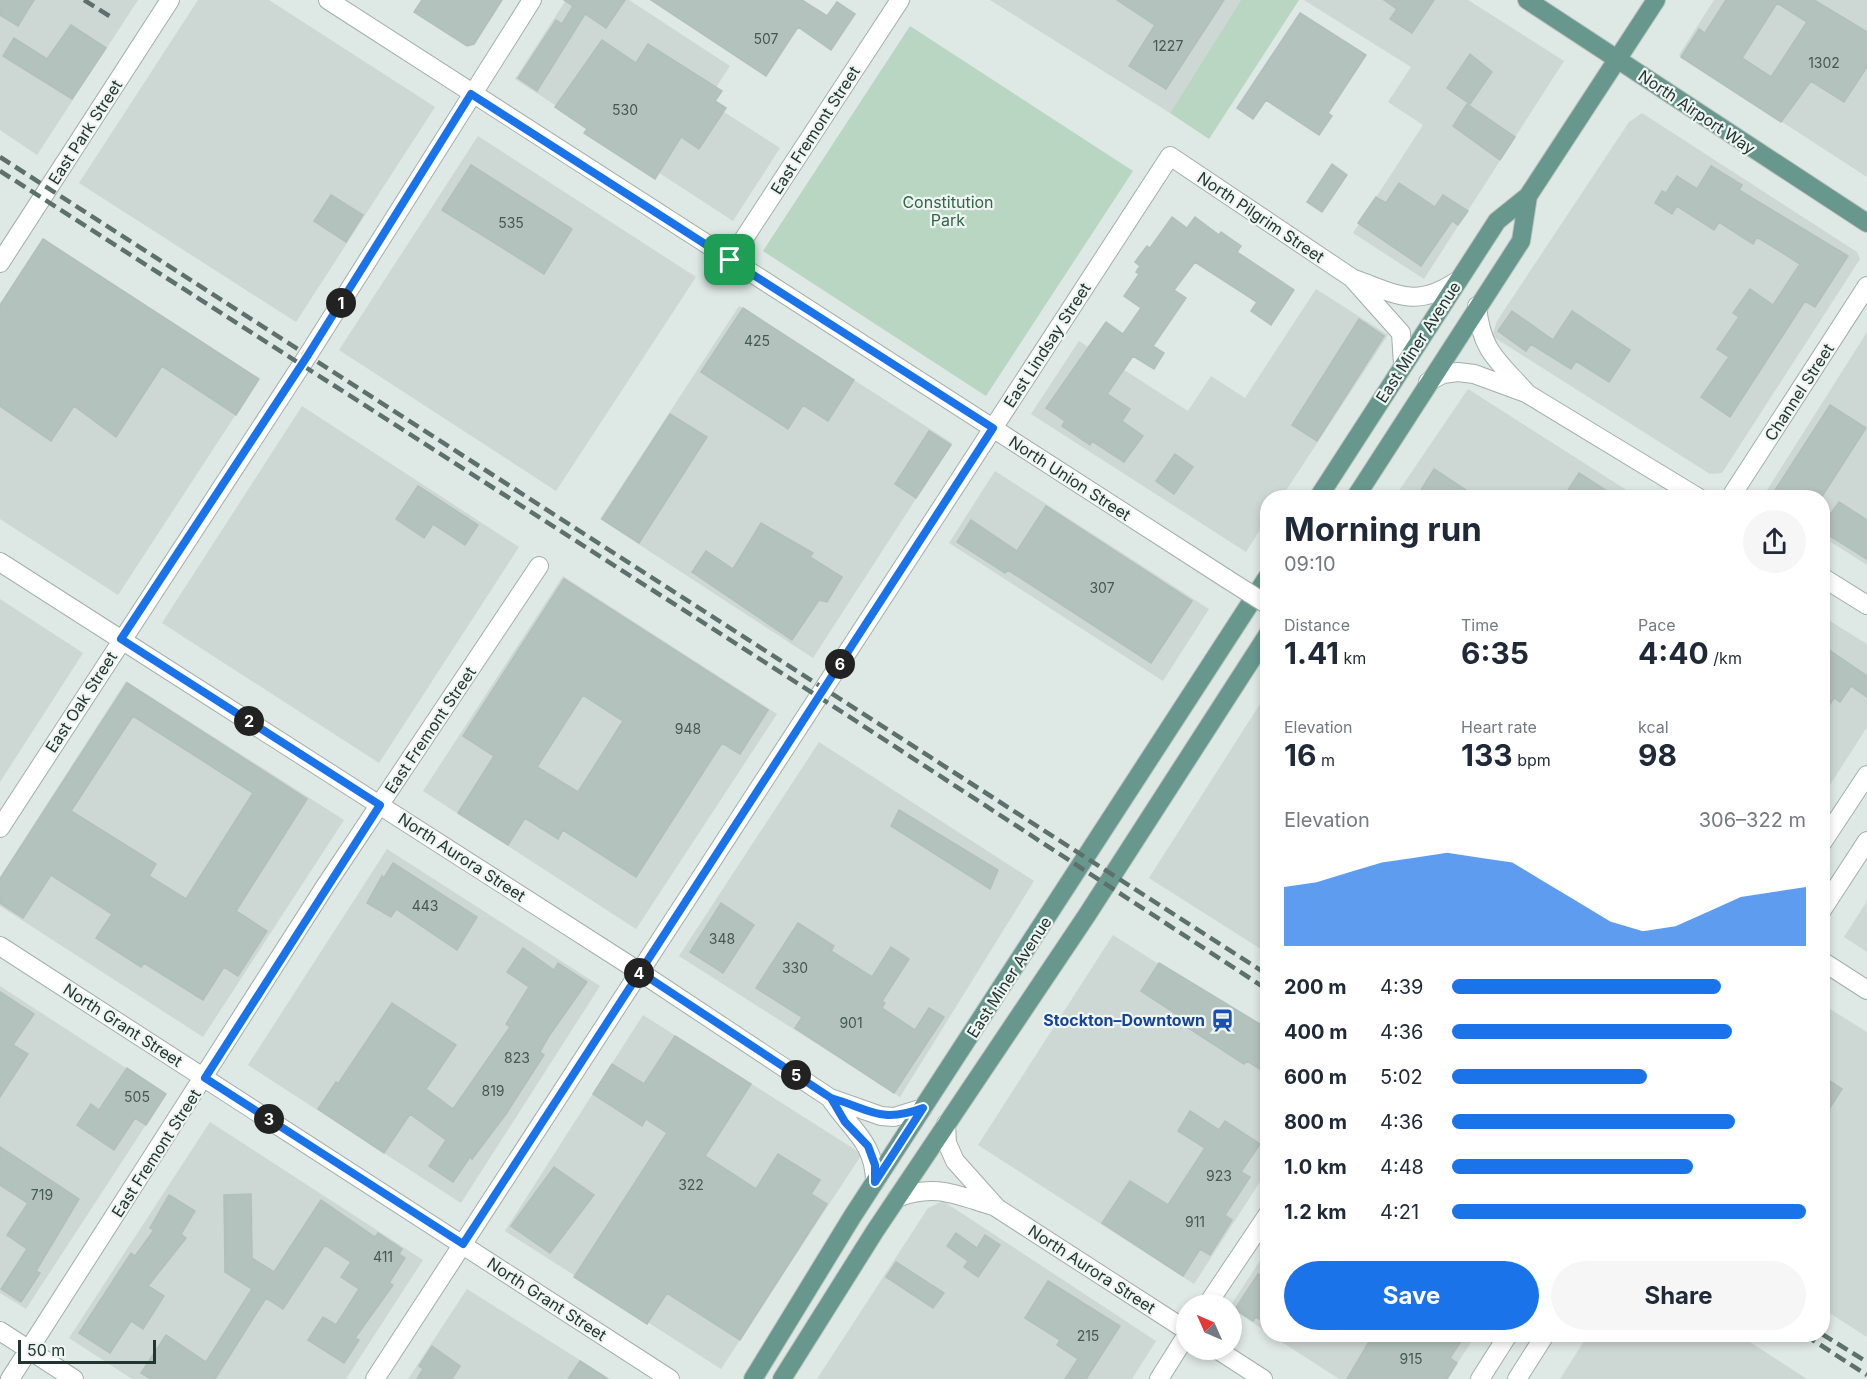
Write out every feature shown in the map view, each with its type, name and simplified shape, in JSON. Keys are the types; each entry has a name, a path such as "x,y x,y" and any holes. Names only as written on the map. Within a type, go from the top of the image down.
{"main road":[{"name":"North Airport Way","path":"1527,0 1867,223"},
{"name":"East Miner Avenue","path":"1323,490 1497,221 1528,196 1656,0"},
{"name":"East Miner Avenue","path":"1360,490 1521,241 1528,196"},
{"name":"East Miner Avenue","path":"753,1379 875,1182 1260,588"},
{"name":"East Miner Avenue","path":"782,1379 897,1198 1088,915 1260,646"}],"street":[{"name":"East Park Street","path":"0,263 170,0"},
{"name":"North Union Street","path":"328,0 1260,600"},
{"name":"East Oak Street","path":"0,828 308,355 532,0"},
{"name":"East Fremont Street","path":"730,260 900,0"},
{"name":"North Pilgrim Street","path":"1170,156 1352,278 1401,333 1403,364"},
{"name":"East Lindsay Street","path":"375,1379 1170,156"},
{"name":"North Pilgrim Street","path":"1352,278 1412,299 1441,292 1457,281"},
{"name":"Channel Street","path":"1735,490 1867,286"},
{"path":"1477,306 1479,327 1485,345 1526,393"},
{"path":"1428,382 1443,374 1458,372 1474,374 1526,393 1687,490"},
{"name":"North Aurora Street","path":"0,562 640,972 831,1098 857,1105 881,1116 894,1117 923,1108"},
{"name":"East Fremont Street","path":"10,1379 380,805 539,566"},
{"path":"1830,582 1867,605"},
{"path":"1830,831 1867,775"},
{"path":"1830,898 1867,841"},
{"name":"North Grant Street","path":"0,946 670,1379"},
{"path":"1830,965 1867,990"},
{"name":"North Aurora Street","path":"831,1098 845,1122 868,1146 875,1165 875,1182"},
{"name":"North Aurora Street","path":"946,1124 948,1143 955,1161 997,1208 1176,1324"},
{"name":"North Aurora Street","path":"897,1198 915,1191 936,1190 997,1208"},
{"path":"1214,1294 1260,1226"},
{"path":"0,1331 74,1379"},
{"path":"1480,1379 1504,1342"},
{"path":"1517,1379 1541,1342"},
{"path":"1159,1379 1176,1352"},
{"path":"1234,1360 1263,1379"}],"shaded area":[{"path":"0,0 138,0 37,155 0,130"},
{"path":"198,0 269,0 435,107 296,322 79,183"},
{"path":"566,0 629,0 730,66 707,101 780,148 733,221 515,79"},
{"path":"990,0 1241,0 1170,113"},
{"path":"1304,0 1468,0 1564,61 1424,279 1353,233 1423,125 1388,102 1411,67"},
{"path":"1714,0 1867,0 1867,177 1679,55"},
{"path":"1642,113 1857,252 1860,259 1722,473 1710,474 1492,336 1497,321 1629,122"},
{"path":"478,136 696,277 556,491 339,350"},
{"path":"43,239 259,379 118,595 0,519 0,306"},
{"path":"1316,289 1388,335 1286,490 1260,490 1260,530 1246,552 1031,414 1079,341 1188,411 1211,376 1245,398"},
{"path":"739,306 952,443 813,658 600,519"},
{"path":"1867,332 1867,565 1830,541 1830,490 1767,490"},
{"path":"1468,389 1626,490 1399,490"},
{"path":"302,406 519,547 379,763 162,623"},
{"path":"995,471 1209,609 1163,681 949,543"},
{"path":"563,576 777,714 636,929 423,791"},
{"path":"0,599 83,653 0,782"},
{"path":"1830,621 1867,644 1867,727 1830,785"},
{"path":"126,681 344,820 203,1037 0,906 0,877"},
{"path":"1260,704 1260,949 1149,878"},
{"path":"819,742 1034,881 900,1097 679,956"},
{"path":"387,849 600,986 461,1203 248,1065"},
{"path":"1867,901 1867,952 1844,937"},
{"path":"1113,935 1260,1029 1260,1182 1194,1284 978,1145"},
{"path":"0,986 166,1094 26,1309 0,1293"},
{"path":"1830,1009 1867,1032 1867,1337 1830,1313"},
{"path":"643,1015 862,1154 721,1369 505,1231"},
{"path":"210,1122 423,1260 346,1379 132,1379 69,1338"},
{"path":"943,1201 1156,1341 1132,1379 817,1379 928,1208"},
{"path":"1260,1261 1260,1327 1242,1316 1242,1294 1238,1294"},
{"path":"467,1289 610,1379 408,1379"},
{"path":"1282,1342 1471,1342 1447,1379 1339,1379"},
{"path":"1584,1342 1750,1342 1807,1379 1560,1379"}],"green space":[{"path":"1241,0 1299,0 1209,139 1170,113"},
{"name":"Constitution Park","path":"910,26 1133,171 986,396 763,251"}],"building":[{"path":"0,0 34,0 18,26 0,15"},
{"path":"422,0 502,0 474,44 467,46 414,12"},
{"path":"564,0 625,0 606,28 585,14 537,91 518,78 556,20 562,24 573,6"},
{"path":"651,0 802,0 827,16 837,2 855,14 831,50 798,27 766,76"},
{"path":"1117,0 1224,0 1166,89 1129,66 1155,25"},
{"path":"1384,0 1434,0 1412,33 1390,19 1397,9"},
{"path":"1726,0 1814,0 1867,32 1867,67 1844,102 1811,81 1781,122 1681,57 1699,29 1705,33","holes":["1777,3 1807,22 1771,77 1742,58"]},
{"path":"1300,13 1366,55 1328,113 1332,116 1319,135 1266,100 1253,119 1237,108"},
{"path":"71,25 106,48 72,99 3,56 14,38 47,59"},
{"path":"602,40 636,63 648,44 722,91 715,101 726,108 699,149 681,137 655,179 584,133 587,129 555,107"},
{"path":"1470,54 1492,72 1470,104 1447,88"},
{"path":"1467,104 1515,137 1500,160 1453,126"},
{"path":"1332,164 1347,175 1322,212 1307,202"},
{"path":"471,165 572,229 544,274 442,210"},
{"path":"1711,166 1742,185 1739,190 1848,256 1815,307 1805,301 1730,417 1701,397 1729,357 1717,349 1739,317 1733,313 1750,289 1773,305 1800,264 1757,237 1753,244 1719,222 1714,230 1677,206 1672,214 1655,203 1662,191 1666,193 1677,176 1697,189"},
{"path":"1399,183 1435,207 1443,195 1468,211 1458,225 1452,221 1421,266 1358,223 1376,197 1386,203"},
{"path":"331,195 363,215 346,242 314,221"},
{"path":"1172,217 1187,228 1195,217 1219,235 1221,232 1241,246 1237,252 1294,290 1271,325 1251,311 1257,302 1195,262 1174,290 1186,298 1153,346 1164,353 1154,369 1133,356 1107,394 1130,409 1122,421 1143,436 1124,462 1092,441 1090,445 1062,426 1065,421 1046,408 1106,322 1123,334 1141,308 1124,296 1139,274 1136,272 1140,266 1135,262 1147,246 1150,248"},
{"path":"43,239 259,379 236,415 162,366 116,437 74,406 51,441 0,406 0,305"},
{"path":"743,308 854,380 828,421 803,405 788,429 701,372"},
{"path":"1512,311 1553,340 1572,311 1630,350 1609,382 1576,361 1571,369 1531,344 1526,351 1498,331"},
{"path":"1359,319 1384,336 1317,441 1292,425"},
{"path":"1830,405 1866,428 1826,490 1775,490"},
{"path":"670,414 707,437 639,543 602,519"},
{"path":"929,431 951,445 916,498 895,484"},
{"path":"1175,454 1193,467 1174,494 1156,481"},
{"path":"1434,469 1466,490 1421,490"},
{"path":"1579,473 1606,490 1568,490"},
{"path":"418,486 478,525 465,545 433,524 424,538 396,519"},
{"path":"1839,502 1867,520 1867,559 1830,536 1830,515"},
{"path":"1046,506 1192,601 1151,663 1008,570 1005,573 957,542 971,520 1017,551"},
{"path":"761,523 813,553 810,557 842,577 827,602 819,600 792,640 692,572 706,551 733,569"},
{"path":"564,579 768,710 740,754 722,743 636,877 563,830 558,839 525,818 508,845 458,813 494,756 463,736","holes":["583,695 623,721 578,792 537,767"]},
{"path":"1830,651 1867,676 1867,697 1851,686 1840,702 1834,698 1830,704"},
{"path":"127,683 307,799 236,911 267,931 238,976 224,967 203,1000 144,963 141,967 96,938 112,914 51,875 23,918 0,903 0,879","holes":["133,716 253,793 186,899 149,876 156,864 71,811"]},
{"path":"899,810 998,870 990,889 891,826"},
{"path":"393,863 477,917 457,950 396,909 391,917 367,903 382,876 384,878"},
{"path":"721,903 754,925 723,973 690,952"},
{"path":"798,923 834,946 831,951 872,977 891,947 909,959 882,1001 885,1003 882,1008 915,1030 929,1008 944,1017 894,1093 795,1028 802,1017 756,988"},
{"path":"523,948 554,970 558,963 587,982 549,1036 540,1052 544,1055 506,1114 472,1159 470,1157 453,1182 429,1166 446,1140 410,1114 384,1153 318,1109 336,1082 338,1084 392,1003 456,1045 426,1089 453,1109 510,1027 506,1024 529,987 507,972"},
{"path":"1159,963 1260,1024 1260,1069 1247,1061 1244,1064 1179,1022 1182,1018 1141,991"},
{"path":"0,992 34,1014 13,1045 28,1054 0,1097"},
{"path":"675,1036 751,1084 705,1156 756,1189 778,1154 820,1180 811,1194 827,1204 740,1340 667,1293 647,1324 574,1277 667,1133 646,1119 642,1126 593,1094 612,1064 644,1084"},
{"path":"127,1068 166,1094 146,1125 135,1118 114,1150 77,1125 91,1104 99,1110"},
{"path":"1830,1081 1842,1089 1830,1108"},
{"path":"1190,1111 1219,1130 1225,1121 1260,1144 1241,1172 1250,1177 1225,1215 1232,1220 1210,1255 1200,1249 1183,1276 1102,1223 1130,1181 1168,1205 1205,1148 1178,1131"},
{"path":"0,1147 79,1199 36,1271 40,1273 21,1302 1,1289 27,1249 7,1235 28,1203 0,1185"},
{"path":"554,1167 594,1195 550,1253 511,1226"},
{"path":"251,1194 252,1258 274,1272 321,1200 375,1237 378,1233 402,1249 399,1254 405,1258 389,1283 393,1285 355,1338 359,1340 344,1363 308,1340 323,1317 336,1325 359,1289 341,1277 351,1262 325,1245 283,1309 266,1298 215,1379 151,1379 141,1373 166,1335 206,1362 252,1289 225,1272 224,1195"},
{"path":"169,1195 195,1211 181,1234 186,1238 148,1286 164,1296 143,1329 131,1321 110,1353 79,1333 131,1253 135,1256 154,1230 150,1228"},
{"path":"956,1233 977,1248 985,1235 1000,1245 978,1277 964,1267 968,1261 947,1246"},
{"path":"896,1262 944,1293 933,1308 886,1277"},
{"path":"1258,1274 1260,1275 1260,1319 1256,1317 1253,1321 1242,1314 1242,1298"},
{"path":"1048,1281 1120,1326 1086,1379 1065,1379 1078,1359 1057,1345 1060,1340 1025,1318"},
{"path":"1369,1342 1460,1342 1450,1358 1457,1363 1447,1379 1347,1379"},
{"path":"432,1346 460,1366 452,1379 417,1379 423,1369 419,1366"},
{"path":"580,1361 608,1379 568,1379"}],"railway":[{"path":"84,0 111,17"},
{"path":"0,157 1260,970"},
{"path":"0,171 819,697 1260,985"},
{"path":"1830,1339 1867,1362"},
{"path":"1816,1342 1867,1375"}],"place":[{"name":"Stockton–Downtown","path":"1223,1020"}],"route":[{"path":"730,260 471,94 308,355 121,639 380,805 326,885 205,1078 463,1244 640,972 703,1014 831,1098 845,1122 863,1138 868,1146 875,1165 875,1182 923,1108 894,1117 881,1116 857,1105 831,1098 640,972 993,428 730,260"}]}
